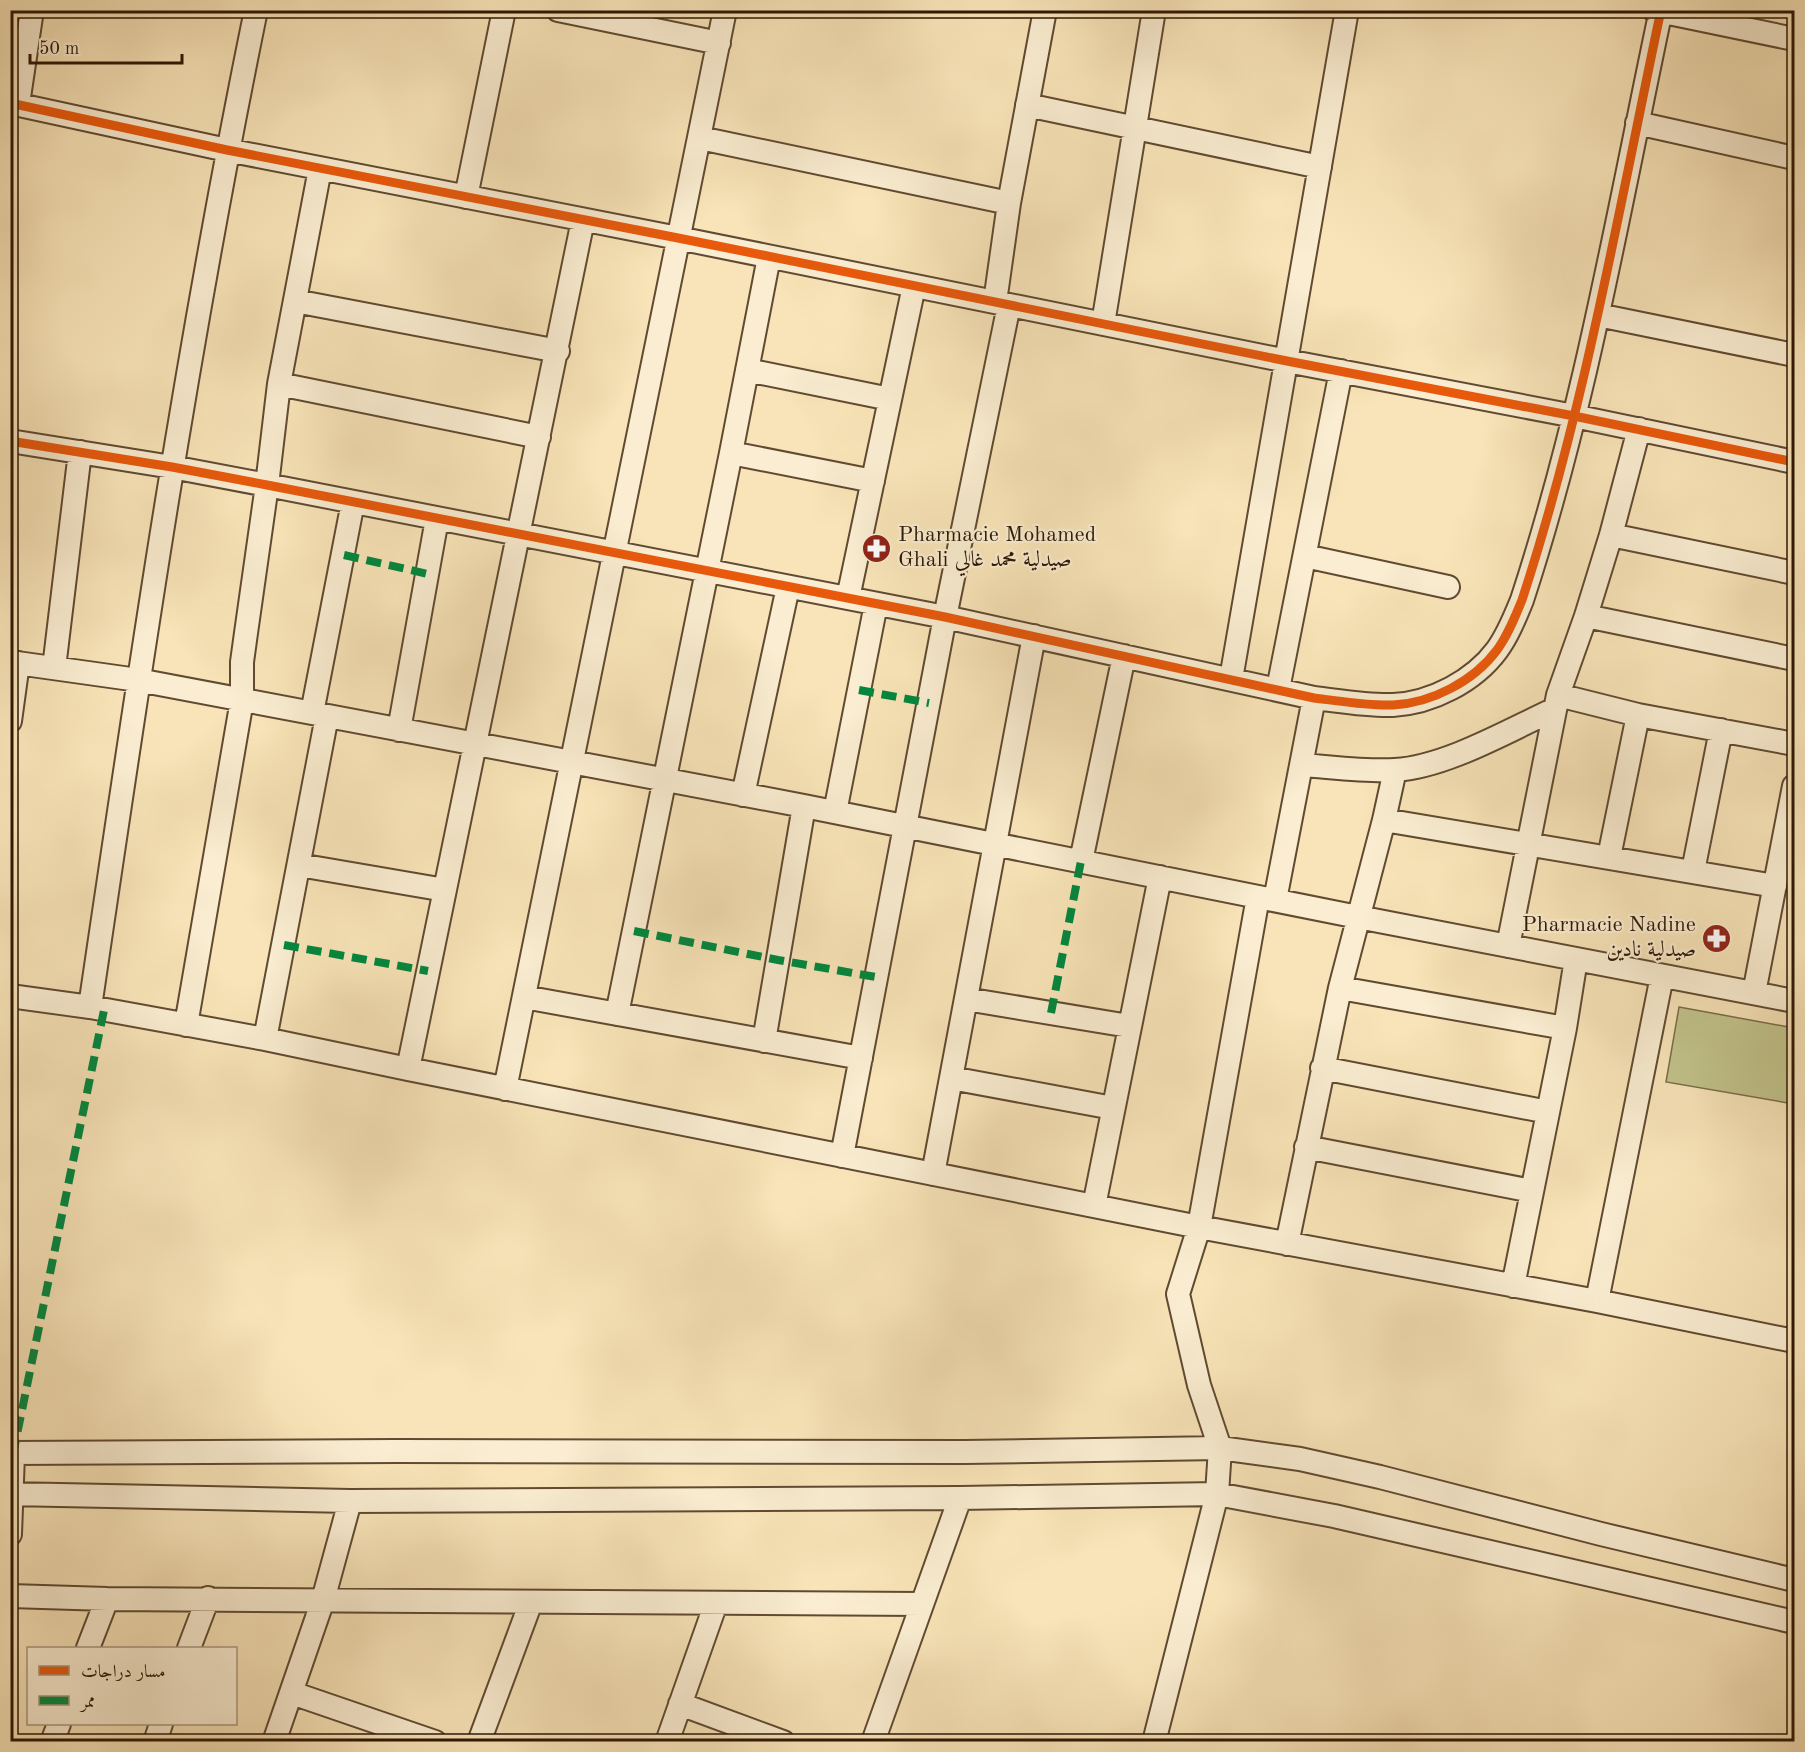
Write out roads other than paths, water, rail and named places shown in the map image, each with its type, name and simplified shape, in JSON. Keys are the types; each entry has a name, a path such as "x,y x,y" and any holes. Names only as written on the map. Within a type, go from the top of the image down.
{"street":[{"path":"32,10 14,103 320,169 1574,416 1794,462"},
{"path":"90,1008 172,467 227,150 256,10"},
{"path":"466,197 504,10"},
{"path":"558,10 719,43"},
{"path":"505,1089 726,10"},
{"path":"842,1156 906,826 1002,303 1010,203 1045,10"},
{"path":"1103,324 1154,10"},
{"path":"1231,679 1347,10"},
{"path":"10,441 172,467 945,617 1314,698 1361,704 1395,705 1425,699 1460,683 1496,651 1511,626 1522,600 1574,416 1598,315 1659,11 1794,39"},
{"path":"1027,105 1320,167"},
{"path":"1637,123 1794,158"},
{"path":"700,138 1010,203"},
{"path":"186,1025 242,700 242,662 279,384 320,169"},
{"path":"408,1070 474,744 558,351 583,220"},
{"path":"617,1014 769,257"},
{"path":"848,598 914,286"},
{"path":"295,301 558,351"},
{"path":"1598,315 1794,355"},
{"path":"747,370 890,399"},
{"path":"1278,689 1341,371"},
{"path":"279,384 539,437"},
{"path":"1508,946 1557,702 1611,535 1639,429"},
{"path":"54,668 80,452"},
{"path":"731,453 873,481"},
{"path":"265,1039 299,865 353,502"},
{"path":"399,730 437,519"},
{"path":"1611,535 1794,573"},
{"path":"1305,556 1448,587"},
{"path":"743,795 788,587"},
{"path":"835,812 876,604"},
{"path":"1586,616 1794,659"},
{"path":"933,1174 1034,636"},
{"path":"1080,861 1124,656"},
{"path":"10,721 14,662 138,680 835,812 1358,917 1794,1001"},
{"path":"1154,1742 1217,1494 1220,1448 1198,1385 1178,1294 1199,1227 1267,898 1302,765 1314,698"},
{"path":"1302,765 1395,770 1445,759 1557,702 1794,744"},
{"path":"1609,857 1638,715"},
{"path":"1693,871 1721,730"},
{"path":"1287,1244 1340,988 1395,770"},
{"path":"1754,993 1794,786"},
{"path":"764,1041 804,806"},
{"path":"1384,820 1774,886"},
{"path":"299,865 445,890"},
{"path":"1094,1206 1160,877"},
{"path":"1513,1286 1565,1028 1576,959"},
{"path":"1597,1301 1662,976"},
{"path":"1340,988 1565,1028"},
{"path":"10,996 265,1039 408,1070 1199,1227 1597,1301 1794,1341"},
{"path":"524,997 861,1058"},
{"path":"966,999 1129,1026"},
{"path":"1322,1068 1548,1112"},
{"path":"951,1078 1113,1108"},
{"path":"1306,1147 1532,1191"},
{"path":"10,1534 12,1454 397,1450 965,1452 1220,1448 1300,1459 1380,1477 1601,1534 1794,1580"},
{"path":"12,1494 350,1501 960,1498 1217,1494 1334,1516 1794,1622"},
{"path":"873,1742 960,1498"},
{"path":"274,1742 323,1600 350,1501"},
{"path":"10,1596 107,1599 922,1604"},
{"path":"189,1647 208,1598"},
{"path":"88,1647 107,1599"},
{"path":"479,1742 531,1602"},
{"path":"667,1742 716,1603"},
{"path":"292,1693 435,1742"},
{"path":"680,1704 783,1742"},
{"path":"52,1742 59,1725"},
{"path":"154,1742 161,1725"}],"place":[{"name":"Pharmacie Mohamed Ghali صيدلية محمد غالي","path":"877,548"},
{"name":"Pharmacie Nadine صيدلية نادين","path":"1717,938"}]}
